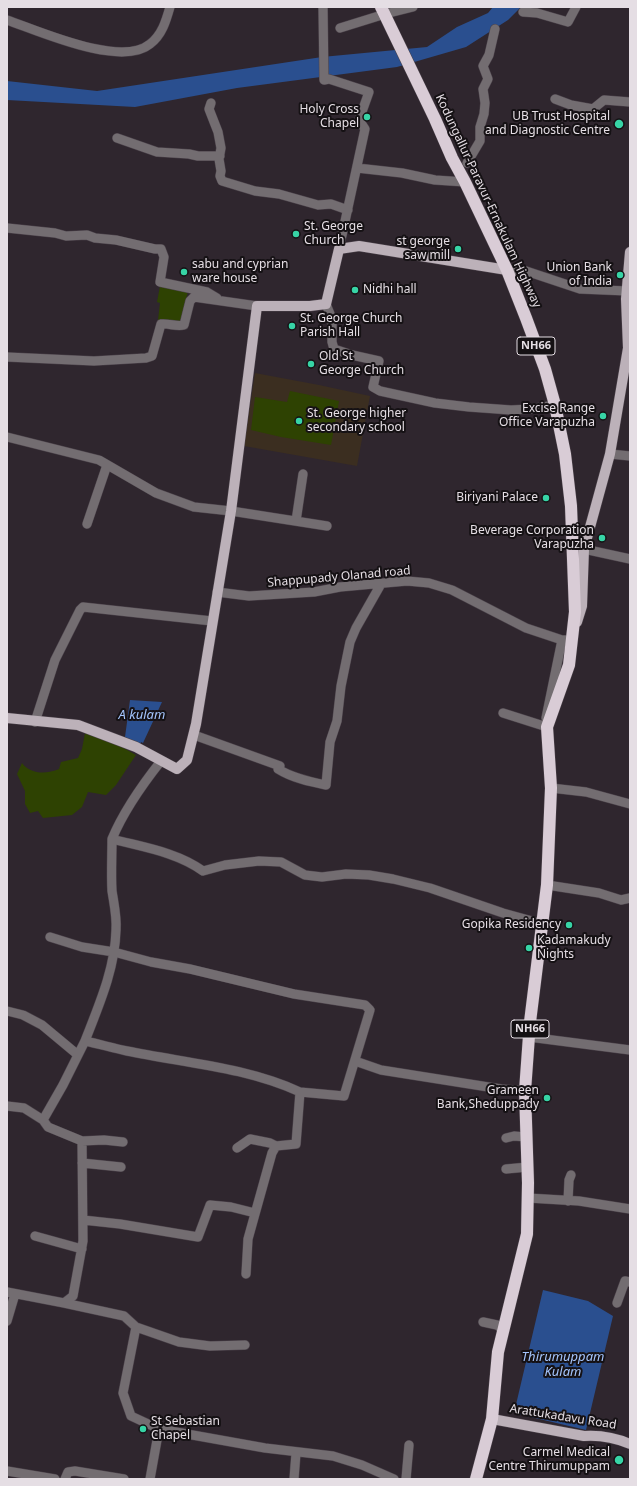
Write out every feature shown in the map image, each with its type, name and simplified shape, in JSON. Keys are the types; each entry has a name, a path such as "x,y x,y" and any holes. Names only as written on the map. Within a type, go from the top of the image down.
{"highway":[{"name":"Kodungallur-Paravur-Ernakulam Highway","path":"383,10 452,158 507,270 526,318 555,405 565,454 571,506 575,612 567,640 569,665 548,726 551,788 547,885 529,1037 525,1091 528,1168 527,1234 498,1352 492,1419 476,1479"}],"main road":[{"path":"7,718 35,722 78,725 136,747 177,769 187,760 194,735 231,511 257,306 310,306 326,304 339,249 359,246 507,270"},
{"path":"567,640 582,606 584,549 610,454 629,343 626,299 630,252"},
{"name":"Arattukadavu Road","path":"492,1419 584,1436 621,1440 630,1444"}],"street":[{"path":"7,20 94,49 113,52 131,52 140,50 157,38 162,30 170,7"},
{"path":"323,7 324,80 329,79 369,92 359,120 365,129 339,249"},
{"path":"340,28 383,10 413,7"},
{"path":"523,12 537,13 568,22 576,7"},
{"path":"467,163 480,141 480,128 484,114 483,89 488,79 483,66 489,55 494,29"},
{"path":"555,99 571,105 593,110 604,100 630,102"},
{"path":"211,103 209,109 218,132 221,148 220,176 222,181 254,191 279,194 318,205 331,204 348,210"},
{"path":"117,138 157,152 198,156 220,156"},
{"path":"357,168 402,173 435,180 465,182"},
{"path":"7,228 55,233 66,236 87,235 95,238 116,240 155,249 161,248 164,257 160,282 207,292 220,300"},
{"path":"507,270 523,270 580,289 627,291"},
{"path":"7,357 94,361 146,358 152,356 162,324 166,323 179,326 184,325 190,301 194,297 257,306"},
{"path":"326,304 332,319 332,342 334,349 379,361 374,387 380,391 435,403 469,407 512,410 531,409 555,405"},
{"path":"7,437 99,460 156,493 194,507 231,511 327,526"},
{"path":"610,454 630,456"},
{"path":"87,524 107,465"},
{"path":"296,521 303,474"},
{"path":"584,549 630,559"},
{"name":"Shappupady Olanad road","path":"217,592 249,596 314,592 340,587 407,581 429,584 452,590 526,628 567,640"},
{"path":"194,735 280,766 278,769 299,778 326,785 330,742 337,721 342,690 341,686 350,642 356,628 381,584"},
{"path":"35,722 55,660 80,610 83,607 212,621"},
{"path":"503,713 548,726"},
{"path":"43,1120 85,1041 102,999 114,952 116,913 112,890 112,839 128,807 144,782 161,760"},
{"path":"551,788 586,792 630,804"},
{"path":"112,839 167,854 193,864 203,871 225,865 259,861 281,862 306,874 322,877 346,874 369,875 393,879 430,888 503,913 543,924"},
{"path":"547,885 599,893 621,900 630,898"},
{"path":"50,937 82,947 114,952 151,962 190,969 294,994 365,1005 370,1010 344,1096 300,1092 281,1083 233,1070 127,1051 85,1041"},
{"path":"7,1011 23,1015 42,1025 78,1055"},
{"path":"529,1037 630,1050"},
{"path":"355,1061 381,1070 501,1089 525,1091"},
{"path":"237,1148 250,1139 270,1143 276,1146 296,1144 298,1101 300,1092"},
{"path":"7,1106 24,1108 43,1120 48,1128 82,1141 104,1140 123,1142"},
{"path":"506,1138 514,1136 526,1137"},
{"path":"64,1304 73,1296 82,1250 82,1141"},
{"path":"246,1274 248,1239 272,1153 276,1146"},
{"path":"82,1163 121,1168"},
{"path":"506,1169 528,1168"},
{"path":"568,1200 569,1180 571,1175"},
{"path":"528,1198 568,1200 630,1209"},
{"path":"83,1220 120,1224 198,1237 210,1205 231,1207 255,1212"},
{"path":"35,1236 82,1250"},
{"path":"617,1303 625,1281 630,1282"},
{"path":"7,1321 11,1293 124,1316 136,1327 179,1342 210,1346 245,1345"},
{"path":"483,1322 497,1325 503,1330"},
{"path":"136,1327 123,1393 131,1416 159,1429 265,1448 333,1456 362,1465 394,1479"},
{"path":"150,1479 159,1429"},
{"path":"406,1479 409,1445"},
{"path":"294,1479 296,1452"},
{"path":"7,1471 55,1479"},
{"path":"65,1479 68,1472 75,1471 124,1479"}],"shaded area":[{"path":"255,373 370,396 357,466 244,446"}],"green space":[{"path":"160,286 188,291 180,324 158,320 160,303 157,302"},
{"path":"290,391 339,401 331,445 281,437 251,430 255,397 287,402"},
{"path":"85,733 120,746 136,755 116,785 106,795 88,792 82,807 72,815 43,818 38,811 30,813 25,804 25,791 17,774 22,763 30,770 39,772 49,772 59,769 61,762 78,758 82,749"}],"water":[{"path":"493,7 521,7 508,20 466,47 397,67 237,88 135,107 7,100 7,81 97,91 322,57 427,47 457,27 488,13"},
{"name":"A kulam","path":"130,700 162,702 143,743 141,742 140,745 125,737"},
{"name":"Thirumuppam Kulam","path":"543,1290 588,1301 613,1316 586,1430 514,1413"}],"place":[{"name":"Holy Cross Chapel","path":"367,117"},
{"name":"UB Trust Hospital and Diagnostic Centre","path":"619,124"},
{"name":"St. George Church","path":"296,234"},
{"name":"st george saw mill","path":"458,249"},
{"name":"sabu and cyprian ware house","path":"184,272"},
{"name":"Union Bank of India","path":"620,275"},
{"name":"Nidhi hall","path":"355,290"},
{"name":"St. George Church Parish Hall","path":"292,326"},
{"name":"Old St George Church","path":"311,364"},
{"name":"Excise Range Office Varapuzha","path":"603,416"},
{"name":"St. George higher secondary school","path":"299,421"},
{"name":"Biriyani Palace","path":"546,498"},
{"name":"Beverage Corporation Varapuzha","path":"602,538"},
{"name":"Gopika Residency","path":"569,925"},
{"name":"Kadamakudy Nights","path":"529,948"},
{"name":"Grameen Bank,Sheduppady","path":"547,1098"},
{"name":"St Sebastian Chapel","path":"143,1429"},
{"name":"Carmel Medical Centre Thirumuppam","path":"619,1460"}]}
